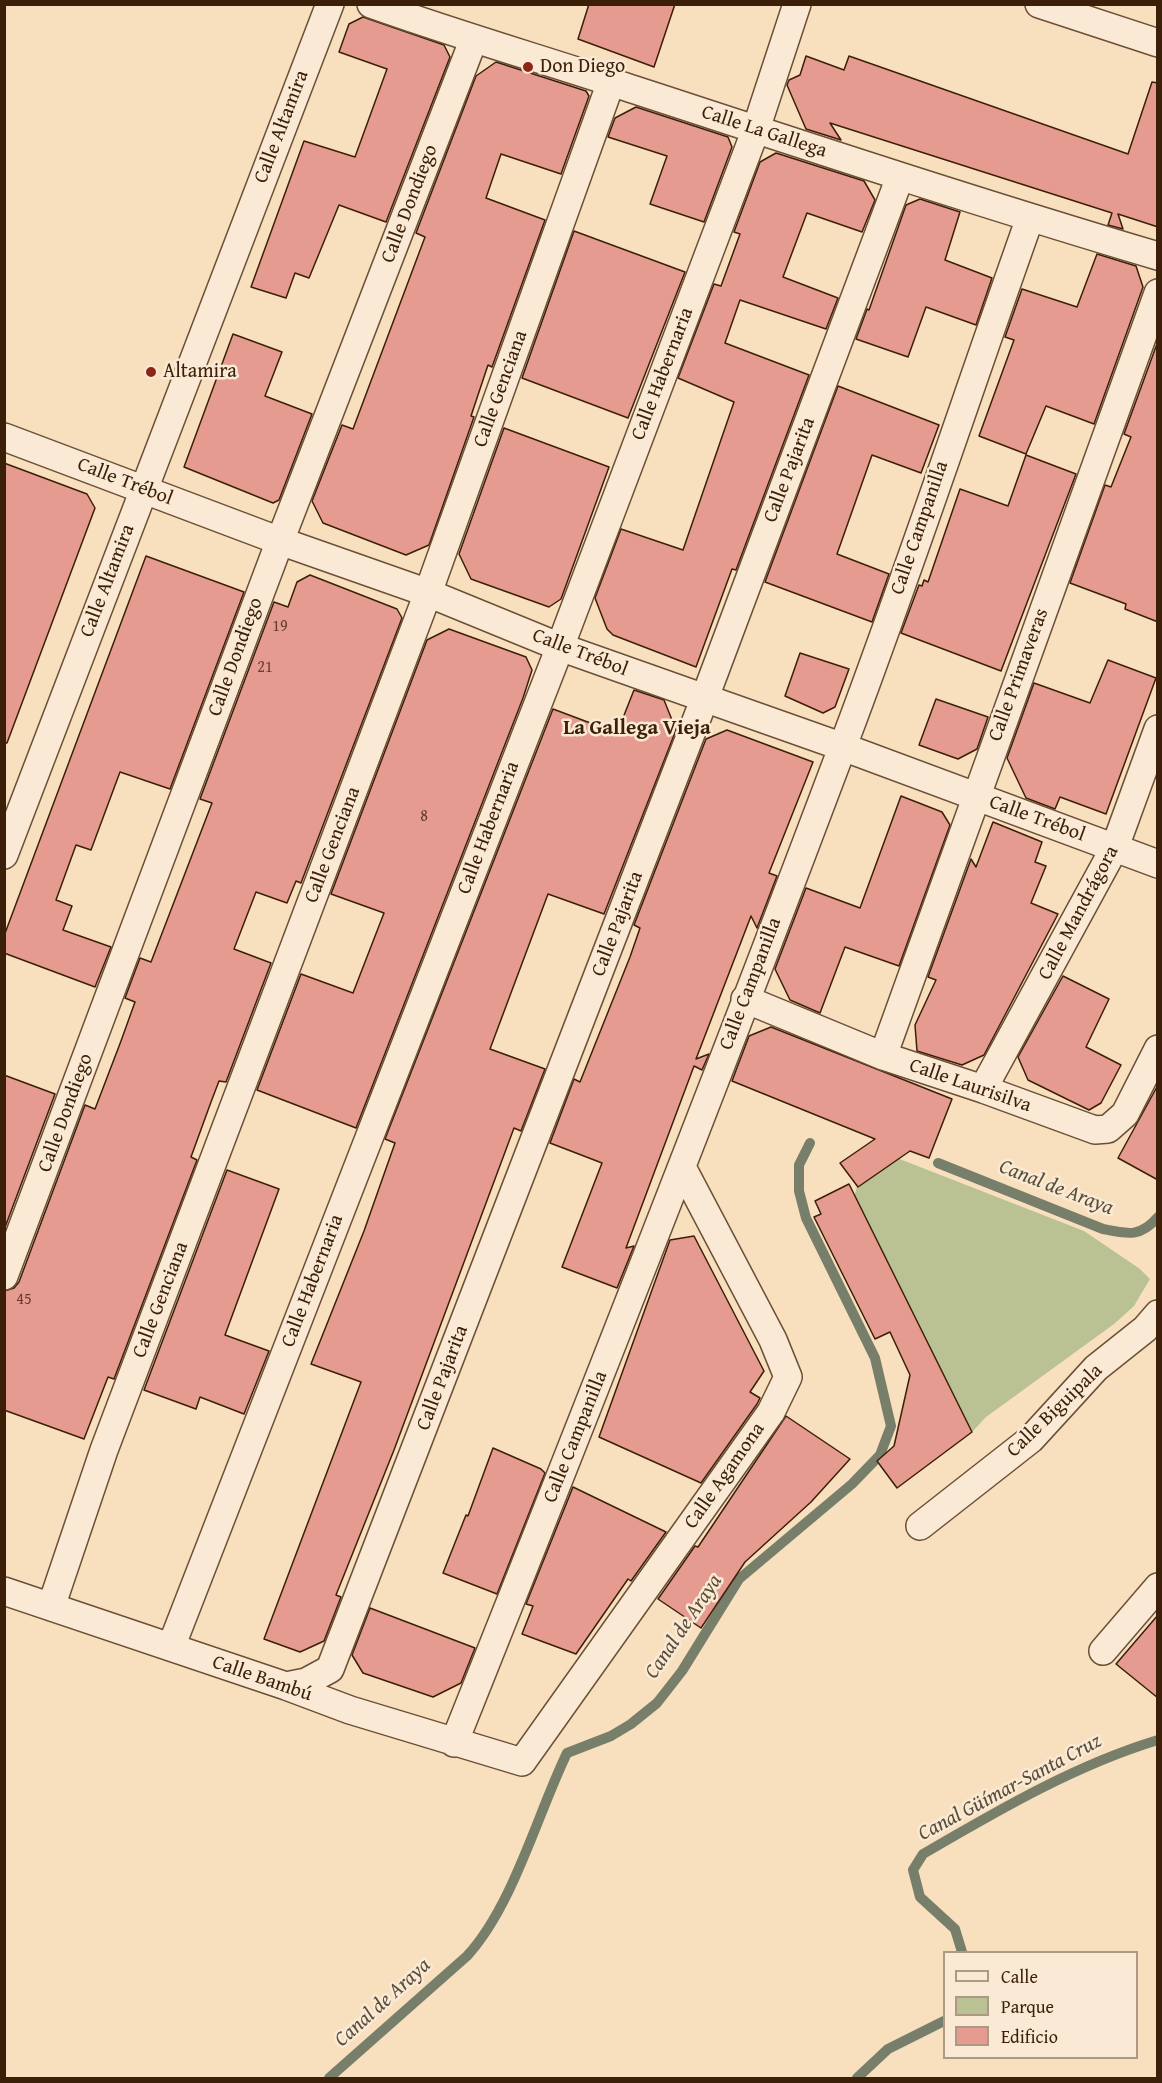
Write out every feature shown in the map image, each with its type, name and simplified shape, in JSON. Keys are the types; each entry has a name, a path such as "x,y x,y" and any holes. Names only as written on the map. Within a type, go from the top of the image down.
{"street":[{"name":"Calle Altamira","path":"4,855 330,4"},
{"name":"Calle La Gallega","path":"371,4 473,41 611,82 900,177 1158,256"},
{"name":"Calle Habernaria","path":"171,1647 560,647 756,129 797,4"},
{"path":"1039,4 1158,43"},
{"name":"Calle Dondiego","path":"4,1276 280,541 473,41"},
{"name":"Calle Genciana","path":"51,1607 104,1450 428,593 611,82"},
{"name":"Calle Pajarita","path":"330,1669 704,700 900,177"},
{"name":"Calle Campanilla","path":"454,1743 683,1169 745,999 843,747 1030,218"},
{"name":"Calle Primaveras","path":"883,1056 1158,293"},
{"name":"Calle Trébol","path":"4,436 280,541 428,593 560,647 704,700 843,747 1158,864"},
{"name":"Calle Mandrágora","path":"983,1089 1115,847 1158,729"},
{"name":"Calle Laurisilva","path":"745,999 883,1056 1095,1130 1108,1129 1125,1114 1158,1049"},
{"name":"Calle Agamona","path":"522,1762 771,1412 788,1377 773,1340 683,1169"},
{"name":"Calle Biguipala","path":"920,1526 1031,1439 1096,1368 1145,1329 1158,1314"},
{"path":"1103,1651 1158,1587"},
{"name":"Calle Bambú","path":"4,1591 286,1686 350,1710 522,1762"},
{"path":"286,1686 306,1682 330,1669 350,1710"}],"green space":[{"path":"897,1158 1084,1231 1140,1269 1150,1279 1134,1306 1114,1324 986,1417 972,1432 854,1197 857,1187"}],"building":[{"path":"589,4 675,4 654,67 578,39"},
{"path":"363,17 444,45 450,57 386,222 339,205 309,278 295,273 286,298 251,287 304,141 355,157 387,69 339,52 349,24"},
{"path":"806,56 844,70 849,56 1128,154 1152,82 1158,83 1158,227 1118,214 1123,229 1108,225 1112,213 830,123 841,140 806,129 787,85 789,80 800,75"},
{"path":"496,62 586,91 589,96 561,174 501,154 486,198 545,220 492,367 488,365 471,416 474,417 429,545 406,555 323,523 312,501 342,425 353,429 425,237 416,233 476,76"},
{"path":"636,107 728,137 732,147 704,222 650,204 667,156 608,137 615,118"},
{"path":"776,153 864,181 875,200 862,232 807,213 783,277 838,298 826,329 740,300 725,343 809,375 736,570 732,569 696,667 613,635 607,629 595,598 621,529 683,550 734,402 678,378 714,284 721,286 740,234 734,232 760,162"},
{"path":"920,199 960,212 945,260 992,278 976,325 926,307 908,357 856,339 867,309 869,310 906,205"},
{"path":"574,231 685,272 628,418 522,378"},
{"path":"1097,254 1136,266 1143,287 1094,424 1046,406 1026,454 979,436 1014,340 1005,337 1022,289 1077,307"},
{"path":"233,334 282,352 265,396 312,414 279,500 273,503 184,467"},
{"path":"1158,341 1158,622 1125,609 1126,604 1070,583 1105,485 1111,487 1131,437 1124,434"},
{"path":"838,386 939,425 921,473 872,455 837,554 889,574 872,622 765,582"},
{"path":"504,428 609,467 561,599 549,607 471,579 459,554"},
{"path":"1026,455 1076,474 1001,671 901,633 919,585 922,586 924,580 928,582 960,489 1008,506"},
{"path":"4,463 87,494 95,508 7,743 4,743"},
{"path":"146,556 244,592 170,789 120,772 91,850 76,845 56,900 72,906 63,930 111,947 95,987 4,953 4,936"},
{"path":"310,575 397,609 402,618 301,883 296,881 287,903 256,892 234,949 271,963 226,1082 219,1081 211,1102 191,1157 197,1160 114,1379 108,1377 84,1439 4,1410 4,1291 14,1288 19,1282 85,1105 95,1109 135,1002 125,998 140,958 151,962 212,803 200,799 274,602 288,607 297,582"},
{"path":"449,629 526,657 532,670 356,1128 257,1090 301,974 353,993 384,913 331,894 427,640"},
{"path":"800,653 849,669 835,707 823,713 785,696"},
{"path":"1108,660 1156,678 1106,814 1060,797 1055,809 1026,798 1007,758 1034,683 1090,703"},
{"path":"634,690 664,700 676,730 604,914 548,894 490,1049 545,1069 521,1131 514,1128 394,1450 336,1595 341,1597 324,1641 300,1652 264,1639 361,1382 311,1364 364,1231 395,1143 385,1139 553,709 617,733"},
{"path":"936,699 988,717 977,749 958,759 919,745"},
{"path":"727,730 813,762 769,873 777,876 757,928 751,916 696,1059 709,1054 702,1070 694,1066 626,1248 634,1246 617,1288 562,1267 602,1163 550,1143 574,1079 580,1082 630,957 640,928 634,925 706,739"},
{"path":"901,796 942,812 950,825 899,966 845,947 820,1013 790,1000 775,969 806,888 860,908"},
{"path":"993,822 1042,842 1035,862 1046,866 1031,903 1058,914 984,1055 962,1065 917,1051 915,1025 936,980 928,977 971,859 976,867"},
{"path":"1063,976 1109,999 1086,1047 1121,1065 1101,1103 1089,1110 1028,1080 1018,1057"},
{"path":"771,1027 952,1099 929,1158 910,1151 858,1187 840,1163 875,1139 732,1081 749,1036"},
{"path":"4,1075 55,1094 4,1230"},
{"path":"1158,1085 1158,1180 1118,1158"},
{"path":"227,1170 279,1189 225,1335 269,1351 244,1414 200,1397 196,1409 144,1390"},
{"path":"849,1184 972,1432 897,1488 877,1461 894,1446 910,1375 890,1332 875,1339 814,1217 821,1214 815,1201"},
{"path":"694,1236 764,1371 750,1392 760,1398 757,1404 701,1483 599,1437 670,1240"},
{"path":"786,1416 850,1459 811,1502 745,1562 701,1628 658,1599 695,1546 698,1547"},
{"path":"493,1448 541,1469 545,1473 497,1594 443,1573 466,1515 468,1516"},
{"path":"573,1487 666,1532 631,1581 628,1579 576,1654 522,1634 533,1606 526,1604"},
{"path":"370,1608 475,1648 461,1683 433,1697 363,1673 352,1655"},
{"path":"1158,1615 1158,1698 1116,1664"}],"waterway":[{"name":"Canal de Araya","path":"329,2078 467,1956 483,1935 511,1886 567,1753 611,1736 631,1724 657,1703 682,1671 739,1579 852,1484 880,1455 891,1426 875,1358 806,1218 799,1191 799,1165 810,1143"},
{"name":"Canal de Araya","path":"938,1163 1103,1229 1133,1233 1145,1228 1158,1217"},
{"name":"Canal Güímar-Santa Cruz","path":"962,1951 955,1929 920,1897 913,1870 923,1854 1037,1790 1097,1762 1158,1740"},
{"name":"Canal Güímar-Santa Cruz","path":"857,2078 888,2049 943,2022"}],"place":[{"name":"Don Diego","path":"528,67"},
{"name":"Altamira","path":"151,372"}],"district":[{"name":"La Gallega Vieja","path":"637,729"}]}
